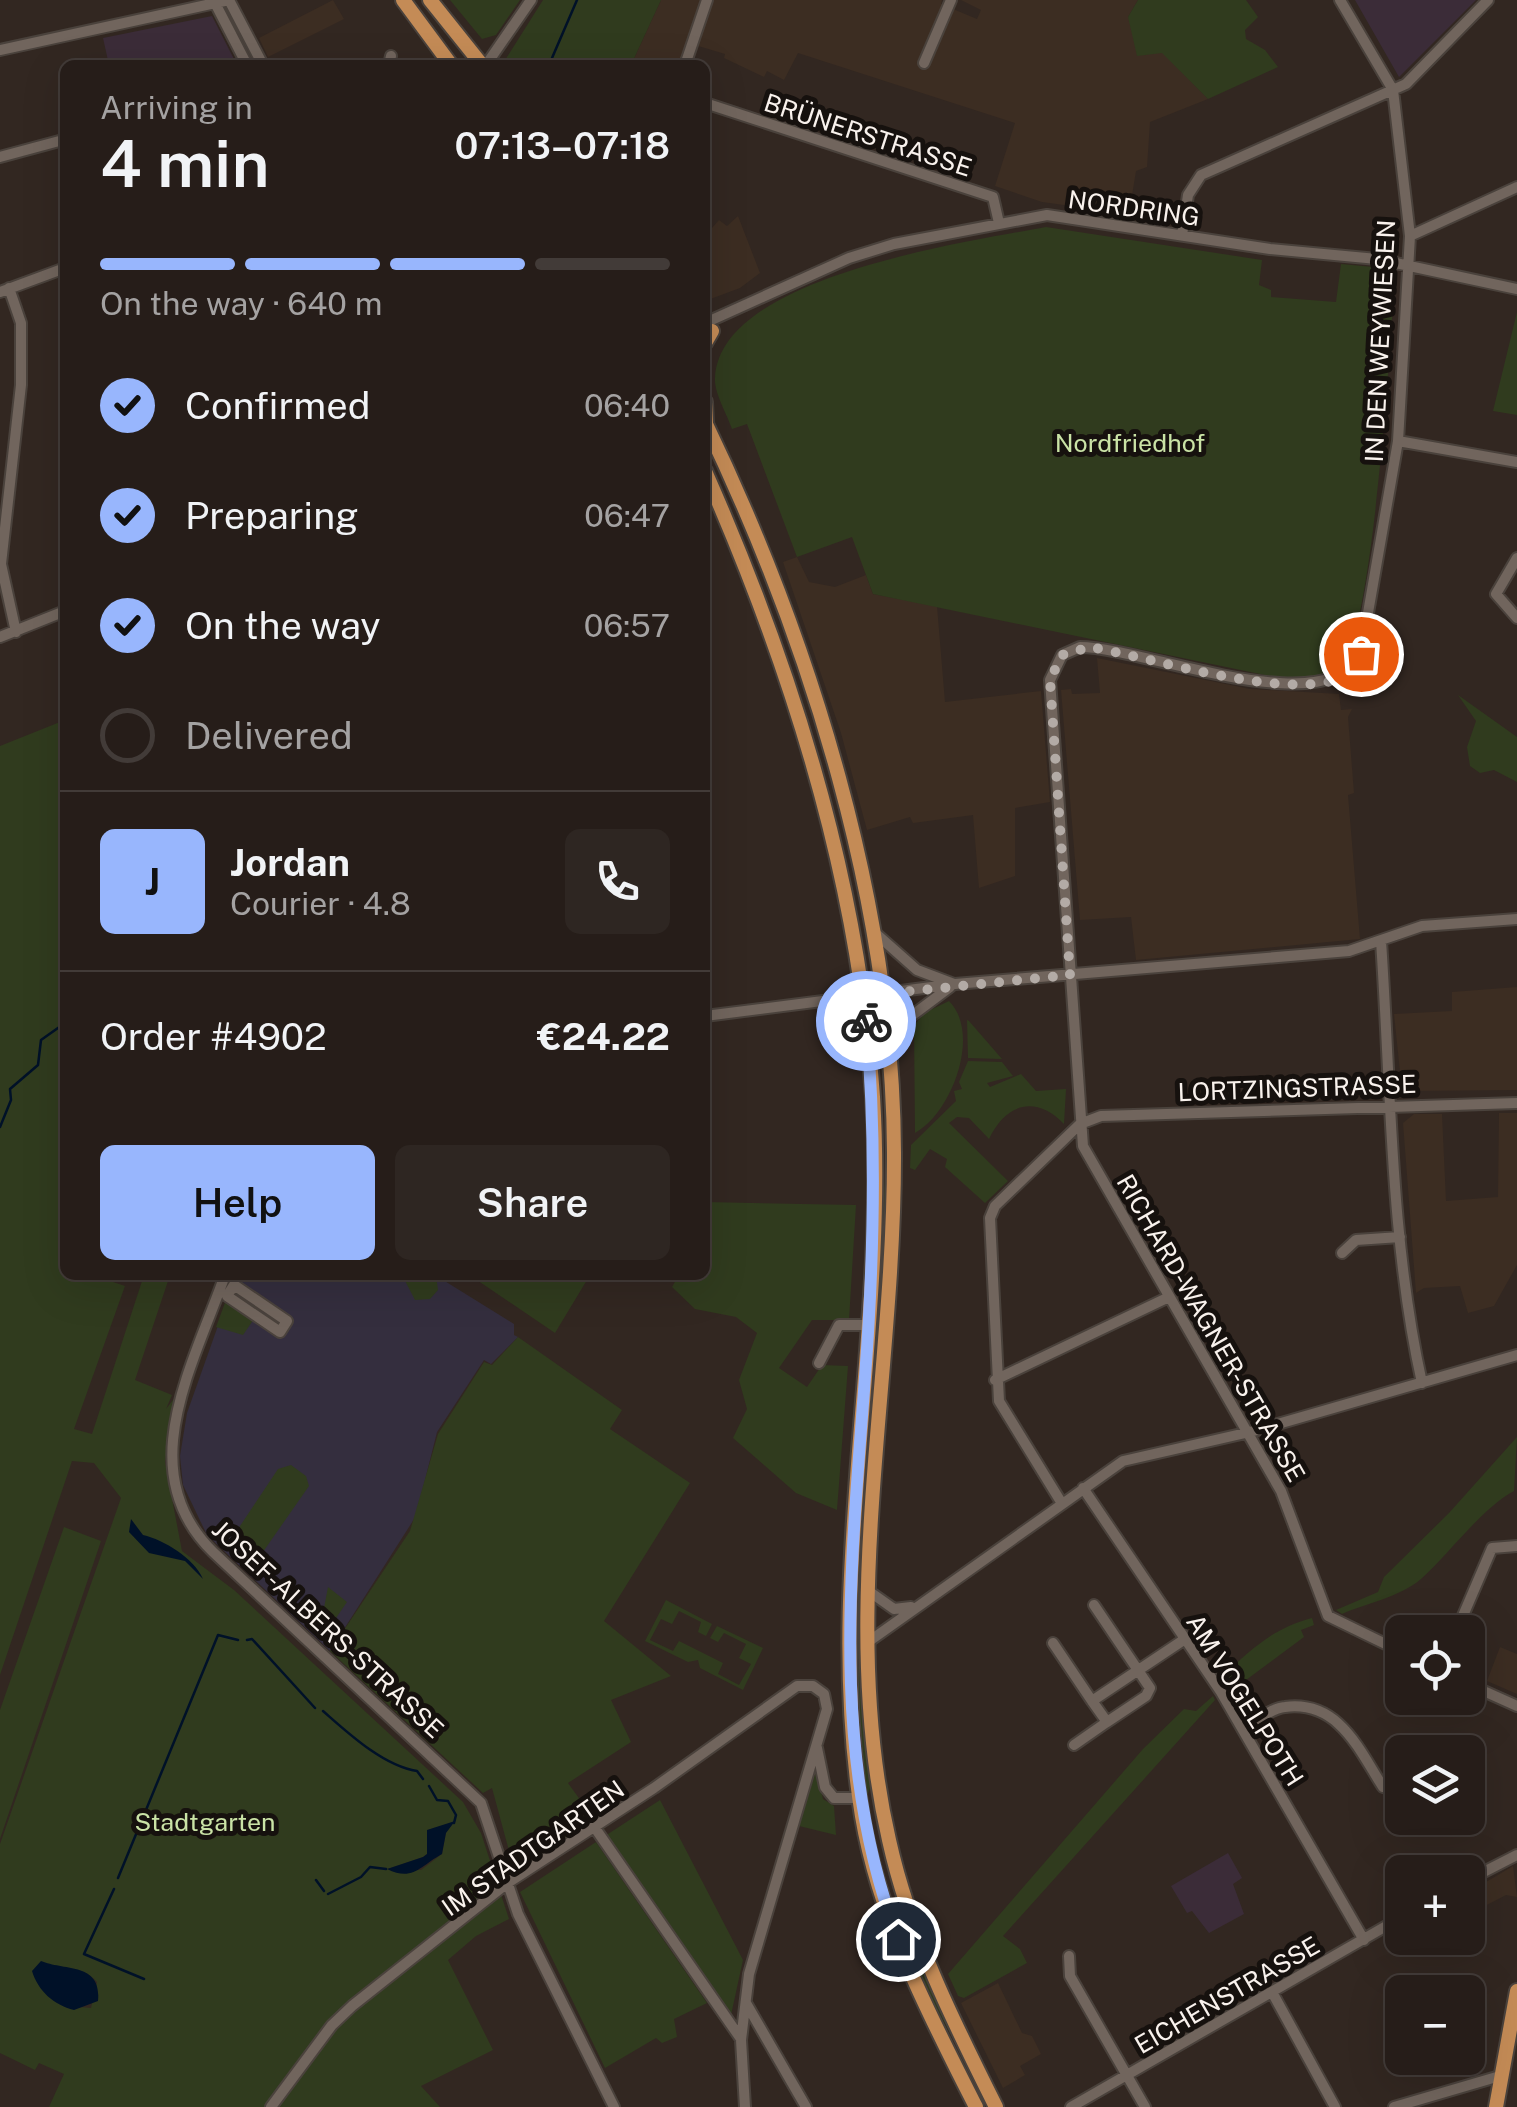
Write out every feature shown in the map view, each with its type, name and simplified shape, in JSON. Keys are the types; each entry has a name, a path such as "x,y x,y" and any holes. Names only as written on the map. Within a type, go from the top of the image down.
{"main road":[{"path":"403,0 447,60"},
{"path":"430,0 480,60"},
{"path":"436,45 438,60"},
{"path":"710,433 758,542 804,673 826,741 873,931 888,1049 894,1152 868,1642 872,1744 894,1860 930,1969 996,2107"},
{"path":"710,481 741,551 792,698 832,837 863,996 874,1118 868,1325 848,1631 860,1798 884,1903 974,2105"},
{"path":"1496,2107 1517,1991"}],"street":[{"path":"0,50 230,0 260,60"},
{"path":"488,60 531,0"},
{"path":"687,60 706,0"},
{"path":"924,64 951,0"},
{"name":"IN DEN WEYWIESEN","path":"1331,681 1355,666 1361,654 1398,441 1410,236 1393,90 1340,0"},
{"path":"1182,235 1188,195 1203,173 1406,84 1488,0"},
{"path":"215,3 244,60"},
{"name":"BRÜNERSTRASSE","path":"710,105 994,197 999,223"},
{"path":"0,157 60,141"},
{"path":"1410,236 1517,186"},
{"name":"NORDRING","path":"710,331 755,299 864,253 1047,215 1408,264 1517,289"},
{"path":"16,632 1,564 21,385 21,323 5,290 60,270"},
{"path":"1398,441 1517,462"},
{"path":"1517,558 1496,594 1517,618"},
{"path":"0,636 60,613"},
{"name":"RICHARD-WAGNER-STRASSE","path":"1331,681 1286,685 1090,647 1062,655 1050,680 1083,1146 1250,1432 1294,1515 1328,1616 1385,1644"},
{"path":"710,1015 955,984 1349,952 1422,926 1517,920"},
{"path":"873,931 917,970 955,984"},
{"path":"1380,940 1400,1237 1422,1383"},
{"path":"888,1049 906,1020 955,984"},
{"name":"LORTZINGSTRASSE","path":"1080,1124 1101,1116 1150,1113 1517,1102"},
{"path":"1061,1502 1007,1420 995,1380 992,1210 1080,1124"},
{"path":"1342,1253 1356,1240 1400,1237"},
{"name":"JOSEF-ALBERS-STRASSE","path":"224,1280 170,1445 172,1484 184,1519 204,1544 470,1788 492,1826 506,1884 614,2107"},
{"path":"234,1285 288,1321 280,1332 227,1296 234,1285"},
{"path":"995,1380 1169,1297"},
{"path":"818,1363 839,1325 868,1325"},
{"path":"868,1642 1061,1502 1138,1455 1250,1432 1517,1355"},
{"name":"AM VOGELPOTH","path":"1083,1488 1242,1728 1364,1940"},
{"path":"1463,1615 1492,1548 1517,1546"},
{"path":"870,1592 894,1608 912,1607"},
{"path":"1074,1744 1148,1694 1149,1684 1094,1605"},
{"path":"1092,1701 1185,1639"},
{"path":"1053,1643 1107,1722"},
{"name":"IM STADTGARTEN","path":"271,2107 332,2024 506,1884 595,1828 796,1686 819,1688 828,1701 817,1747"},
{"path":"1485,1692 1517,1706"},
{"path":"1242,1728 1286,1706 1330,1714 1349,1730 1383,1787"},
{"path":"817,1747 826,1790 834,1798 860,1798"},
{"path":"745,2107 741,2040 745,2002 817,1747"},
{"path":"595,1828 741,2040"},
{"path":"1485,1871 1517,1855"},
{"name":"EICHENSTRASSE","path":"1071,2107 1385,1928"},
{"path":"1069,1956 1070,1976 1144,2107"},
{"path":"1272,1992 1335,2107"},
{"path":"745,2002 806,2107"},
{"path":"1394,2107 1500,2076"}],"shaded area":[{"path":"333,0 344,19 268,57 259,38"},
{"path":"661,0 700,0 683,60 633,60"},
{"path":"711,0 942,0 941,4 977,19 981,10 961,0 1138,0 1128,17 1208,99 1150,122 1147,167 1136,171 1129,214 1042,202 995,186 1015,123 798,53 784,80 767,71 764,77 724,58 725,54 695,45"},
{"path":"1355,0 1476,0 1399,77"},
{"path":"212,16 234,60 108,60 103,38"},
{"path":"738,216 760,273 740,288 710,299 710,230 719,220 727,226"},
{"path":"797,557 809,582 835,587 866,575 873,594 937,606 945,702 1041,691 1050,802 1015,808 1015,876 979,888 973,815 913,823 910,817 867,830 841,733 783,562"},
{"path":"1097,658 1250,689 1339,694 1341,710 1352,709 1348,717 1354,793 1348,795 1360,939 1136,960 1131,917 1080,920 1061,690 1071,689 1072,694 1100,693"},
{"path":"1517,987 1517,1090 1402,1091 1394,1014 1452,1011 1452,992"},
{"path":"1499,1113 1517,1113 1517,1265 1494,1306 1468,1313 1460,1286 1424,1288 1416,1293 1403,1123 1414,1114 1442,1114 1446,1201 1498,1197"},
{"path":"234,1280 443,1280 514,1324 514,1335 518,1337 491,1364 484,1360 437,1432 416,1516 330,1651 207,1535 183,1485 180,1456 187,1413"},
{"path":"1500,1647 1517,1654 1517,1694 1487,1681"},
{"path":"1228,1853 1242,1878 1233,1884 1244,1914 1209,1933 1192,1911 1187,1913 1171,1886"},
{"path":"1513,1866 1517,1897 1506,1895 1485,1906 1485,1883"},
{"path":"998,1983 1022,2033 1032,2036 1041,2054 1020,2066 1025,2075 1003,2088 961,2003"}],"green space":[{"path":"450,0 520,0 496,35 482,39"},
{"path":"543,0 661,0 633,60 505,60"},
{"path":"1138,0 1246,0 1258,17 1245,30 1246,39 1265,50 1278,67 1208,99 1162,53 1137,56 1128,17"},
{"name":"Nordfriedhof","path":"1046,227 1262,260 1259,285 1271,290 1271,297 1336,302 1341,264 1395,269 1371,544 1352,645 1334,672 1309,678 1274,677 873,594 852,537 797,557 747,424 732,429 719,397 715,378 727,343 757,313 801,289 853,270 908,254"},
{"path":"1517,312 1517,415 1493,411"},
{"path":"1458,695 1517,737 1517,782 1494,770 1480,773 1470,766 1467,747 1476,721"},
{"name":"Stadtgarten","path":"60,722 60,1280 114,1280 125,1286 74,1429 92,1434 142,1280 168,1280 135,1380 172,1395 166,1409 176,1396 165,1462 182,1551 234,1590 463,1802 481,1833 509,1919 476,1936 448,1960 493,2050 421,2086 440,2107 49,2107 64,2074 39,2063 35,2070 0,2053 0,1844 121,1498 94,1463 72,1461 0,1675 0,746","holes":["454,1822 446,1832 442,1854 421,1870 388,1869 423,1857 427,1854 428,1830","50,1966 81,1971 97,1982 91,2008 79,2007"]},
{"path":"949,1001 963,1033 958,1072 940,1109 915,1133 914,1025 926,1012"},
{"path":"873,1012 887,1223 862,1659 855,1659 881,1223"},
{"path":"969,1021 1002,1059 968,1058"},
{"path":"968,1061 1002,1062 1013,1076 987,1083 990,1087 1021,1074 1036,1091 1066,1089 1064,1124 1043,1109 1032,1107 1022,1107 1004,1117 989,1139 969,1118 957,1117 949,1123 1008,1181 985,1203 945,1167 947,1159 930,1149 915,1170 910,1168 911,1145 956,1101 954,1091 962,1089 959,1082"},
{"path":"710,1202 856,1205 849,1320 812,1320 779,1368 807,1387 822,1365 848,1366 837,1510 796,1493 733,1438 747,1409 739,1380 757,1333 736,1317 695,1309 672,1287 676,1280 710,1280"},
{"path":"405,1280 437,1280 438,1290 430,1299 415,1300"},
{"path":"477,1280 587,1280 555,1333"},
{"path":"226,1300 254,1319 243,1335 216,1327"},
{"path":"518,1337 622,1410 610,1429 690,1483 604,1621 671,1676 611,1700 631,1742 568,1783 594,1819 515,1873 492,1788 483,1793 330,1651 410,1531 438,1434 484,1362 492,1365"},
{"path":"1517,1437 1514,1491 1490,1508 1421,1579 1393,1595 1342,1614 1336,1610 1378,1592 1384,1577 1449,1513"},
{"path":"291,1465 306,1476 309,1486 249,1572 226,1547 278,1469"},
{"path":"64,1527 101,1541 0,1839 0,1710"},
{"path":"328,1587 347,1602 321,1640 303,1622 324,1608"},
{"path":"666,1600 712,1624 706,1636 698,1632 701,1622 679,1611 672,1624 661,1619 650,1640 673,1651 679,1641 723,1663 718,1674 739,1685 751,1664 739,1658 746,1644 724,1633 718,1642 710,1638 717,1626 763,1648 743,1690 700,1668 698,1660 688,1662 645,1641"},
{"path":"1312,1618 1314,1625 1301,1630 1304,1637 1238,1686 1229,1687 1222,1676 1253,1649 1285,1628"},
{"path":"855,1667 862,1667 872,1783 867,1796 869,1815 859,1744"},
{"path":"1213,1696 1215,1700 1003,1936 1020,1949 1027,1963 964,1998 958,1996 948,1974 1143,1749 1184,1709 1196,1711"},
{"path":"816,1771 823,1799 834,1806 836,1835 799,1826"},
{"path":"660,1800 743,1960 731,2015 605,1836"},
{"path":"596,1842 707,2003 674,2019 677,2037 662,2043 656,2038 605,2068 520,1892"},
{"path":"907,1926 937,2001 990,2107 918,1974 902,1933"}],"water":[{"path":"131,1519 143,1535 186,1557 203,1579 185,1561 149,1553 129,1532"},
{"path":"455,1821 446,1833 442,1854 410,1873 387,1869 423,1857 427,1854 427,1830"},
{"path":"41,1961 88,1974 98,1988 98,2001 74,2010 54,2001 38,1985 32,1971"}],"waterway":[{"path":"551,60 577,0"},
{"path":"0,1127 11,1100 10,1089 38,1065 41,1040 60,1027"},
{"path":"118,1878 218,1635 238,1640"},
{"path":"247,1640 252,1639 315,1708"},
{"path":"323,1711 366,1747 417,1771 423,1779"},
{"path":"429,1786 437,1800 448,1801 456,1815 454,1823"},
{"path":"328,1894 361,1877 370,1867 386,1869"},
{"path":"316,1880 324,1891"},
{"path":"114,1889 84,1954 144,1979"}],"way so far":[{"path":"866,1021 863,996 1070,975 1050,680 1062,655 1090,647 1286,685 1340,678 1355,666 1361,654"}],"route":[{"path":"866,1021 873,1099 874,1196 848,1663 862,1815 884,1903 898,1939"}]}
